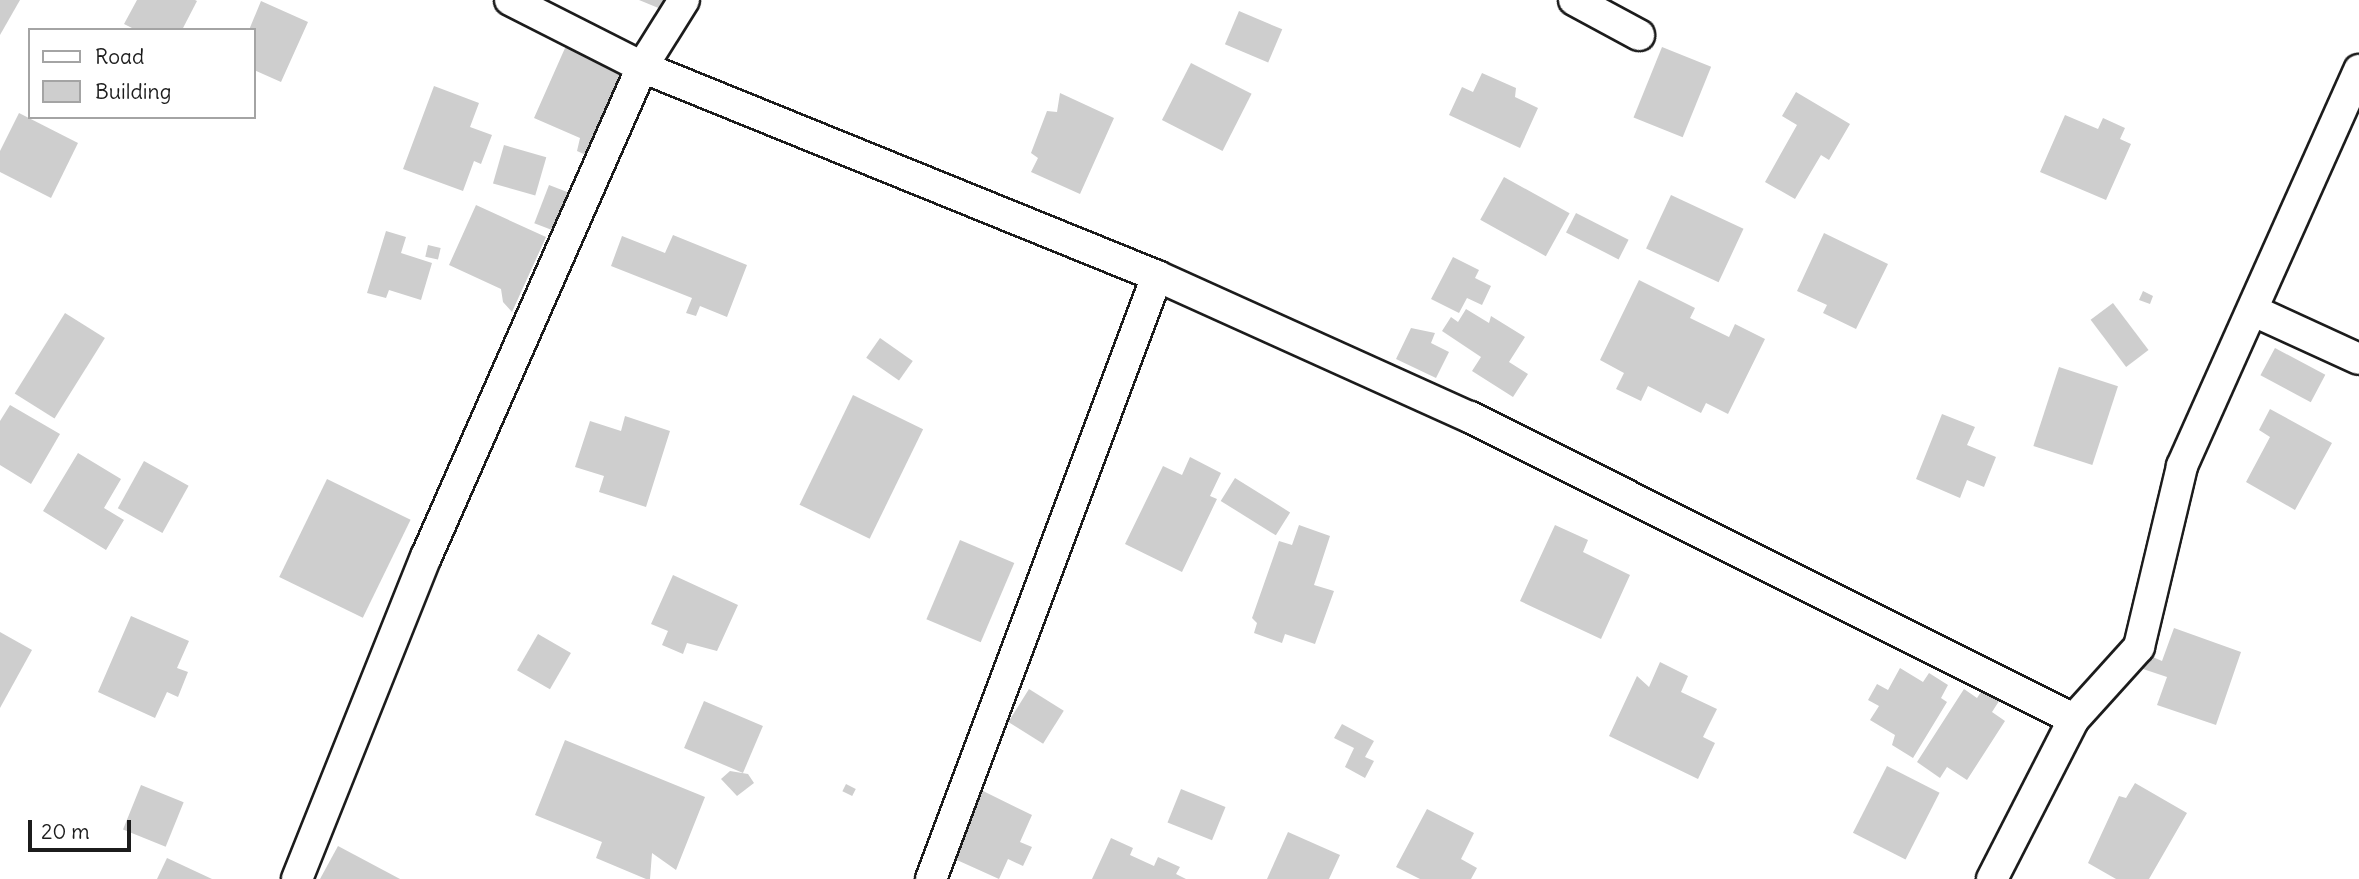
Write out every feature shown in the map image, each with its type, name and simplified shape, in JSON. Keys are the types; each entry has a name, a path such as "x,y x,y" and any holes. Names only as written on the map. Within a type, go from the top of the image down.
{"street":[{"path":"510,0 642,67 1157,276 1471,417 2074,719"},
{"path":"297,879 426,557 642,67 684,0"},
{"path":"1574,0 1639,35"},
{"path":"1992,879 2074,719 2140,648 2182,466 2254,311 2359,70"},
{"path":"931,879 1157,276"},
{"path":"2254,311 2359,359"}],"building":[{"path":"0,0 20,0 0,35"},
{"path":"137,0 197,1 183,28 132,28 124,24"},
{"path":"639,0 679,0 673,14"},
{"path":"261,1 308,22 281,82 256,71 256,28 250,28"},
{"path":"1239,11 1282,29 1268,63 1225,44"},
{"path":"573,30 648,64 596,149 590,146 586,155 577,151 580,138 534,118"},
{"path":"1662,47 1711,67 1683,137 1634,117"},
{"path":"1191,63 1252,94 1223,151 1162,120"},
{"path":"1482,73 1516,88 1515,97 1538,108 1520,148 1449,115 1462,87 1473,92"},
{"path":"434,86 479,103 470,127 492,135 481,164 474,161 463,191 403,169"},
{"path":"1796,92 1850,124 1829,160 1821,155 1795,199 1765,182 1797,125 1782,116"},
{"path":"1060,93 1114,118 1080,194 1031,172 1038,158 1031,153 1047,111 1057,112"},
{"path":"19,113 78,143 51,198 0,172 0,151"},
{"path":"2065,115 2098,129 2103,118 2125,128 2120,139 2131,144 2106,200 2040,172"},
{"path":"504,145 546,157 535,196 493,183"},
{"path":"1504,177 1570,213 1546,256 1480,220"},
{"path":"549,185 588,200 574,238 534,223"},
{"path":"1671,195 1744,229 1719,282 1646,248"},
{"path":"476,205 546,237 512,312 503,302 501,289 449,265"},
{"path":"1576,213 1629,240 1619,259 1566,233"},
{"path":"386,231 406,237 401,253 432,263 421,300 389,290 386,298 367,293"},
{"path":"1824,233 1888,264 1856,329 1823,313 1827,305 1797,291"},
{"path":"673,235 747,265 727,317 700,306 696,316 686,313 692,298 611,266 622,236 665,253"},
{"path":"428,245 441,248 438,260 425,257"},
{"path":"1453,257 1479,270 1475,278 1491,286 1482,305 1467,298 1459,313 1431,299"},
{"path":"1639,280 1695,308 1690,318 1729,337 1735,324 1765,339 1728,414 1706,403 1701,413 1648,386 1641,401 1616,389 1624,373 1600,360"},
{"path":"2143,291 2153,296 2150,304 2139,300"},
{"path":"2113,303 2149,350 2126,367 2091,320"},
{"path":"1466,309 1489,323 1491,316 1525,337 1509,362 1528,374 1513,397 1472,371 1481,357 1442,331 1451,317 1458,322"},
{"path":"65,313 105,338 55,418 15,394"},
{"path":"1411,328 1435,333 1431,343 1449,352 1436,378 1396,359"},
{"path":"880,338 913,361 899,381 866,358"},
{"path":"2275,348 2325,375 2311,402 2260,375"},
{"path":"2059,367 2118,386 2092,465 2033,446"},
{"path":"853,395 923,429 870,539 800,505"},
{"path":"10,405 60,434 31,484 0,465 0,421"},
{"path":"2270,409 2332,443 2295,510 2246,482 2270,437 2259,430"},
{"path":"1942,414 1975,427 1967,445 1996,457 1984,487 1967,480 1960,498 1916,479"},
{"path":"625,416 670,431 646,507 599,492 604,476 575,467 590,421 621,431"},
{"path":"78,453 121,479 104,508 124,520 106,550 43,511"},
{"path":"1190,457 1221,473 1210,496 1217,499 1182,572 1125,544 1163,466 1182,475"},
{"path":"144,461 189,486 162,533 118,508"},
{"path":"1235,478 1290,512 1276,535 1221,501"},
{"path":"327,479 411,520 363,618 279,577"},
{"path":"1299,525 1330,536 1314,585 1334,591 1315,644 1285,634 1282,643 1254,633 1257,623 1252,618 1279,541 1292,545"},
{"path":"1555,525 1588,540 1583,552 1630,575 1601,639 1520,601"},
{"path":"960,540 1014,563 981,642 926,619"},
{"path":"673,575 738,605 717,651 687,643 683,654 662,645 668,631 651,624"},
{"path":"131,616 189,641 177,668 188,672 178,697 167,692 155,718 98,692"},
{"path":"2174,628 2241,652 2216,725 2157,705 2167,677 2143,669 2148,655 2162,661"},
{"path":"0,632 32,650 0,708"},
{"path":"538,634 571,653 550,689 517,670"},
{"path":"1660,662 1688,676 1681,692 1717,709 1703,737 1715,743 1698,779 1609,736 1637,676 1649,687"},
{"path":"1900,668 1923,682 1929,673 1948,685 1941,698 1947,702 1913,758 1892,745 1895,735 1870,720 1879,706 1868,700 1877,684 1888,690"},
{"path":"1986,684 2003,695 1992,712 2005,721 1967,780 1947,767 1940,778 1917,762 1964,689 1977,698"},
{"path":"1029,689 1064,711 1043,744 1008,722"},
{"path":"704,701 763,726 743,773 684,748"},
{"path":"1342,724 1374,741 1365,757 1374,761 1365,778 1345,767 1354,748 1334,738"},
{"path":"565,740 705,797 676,870 652,853 650,879 646,879 596,858 602,842 535,815"},
{"path":"1887,766 1940,793 1906,860 1853,833"},
{"path":"730,771 748,774 754,783 737,796 721,779"},
{"path":"2135,783 2187,813 2149,879 2116,879 2088,863 2119,796 2126,798"},
{"path":"846,784 856,789 852,796 842,791"},
{"path":"141,785 184,802 166,847 123,830"},
{"path":"979,789 1032,815 1020,842 1032,847 1023,866 1008,859 999,879 948,856"},
{"path":"1181,789 1226,807 1212,840 1168,822"},
{"path":"1427,809 1474,833 1461,859 1477,868 1471,879 1420,879 1396,867"},
{"path":"1288,832 1340,855 1329,879 1267,879"},
{"path":"1111,838 1133,848 1130,855 1154,866 1158,857 1180,867 1176,874 1186,879 1092,879"},
{"path":"338,846 400,879 320,879"},
{"path":"167,858 212,879 157,879"}]}
